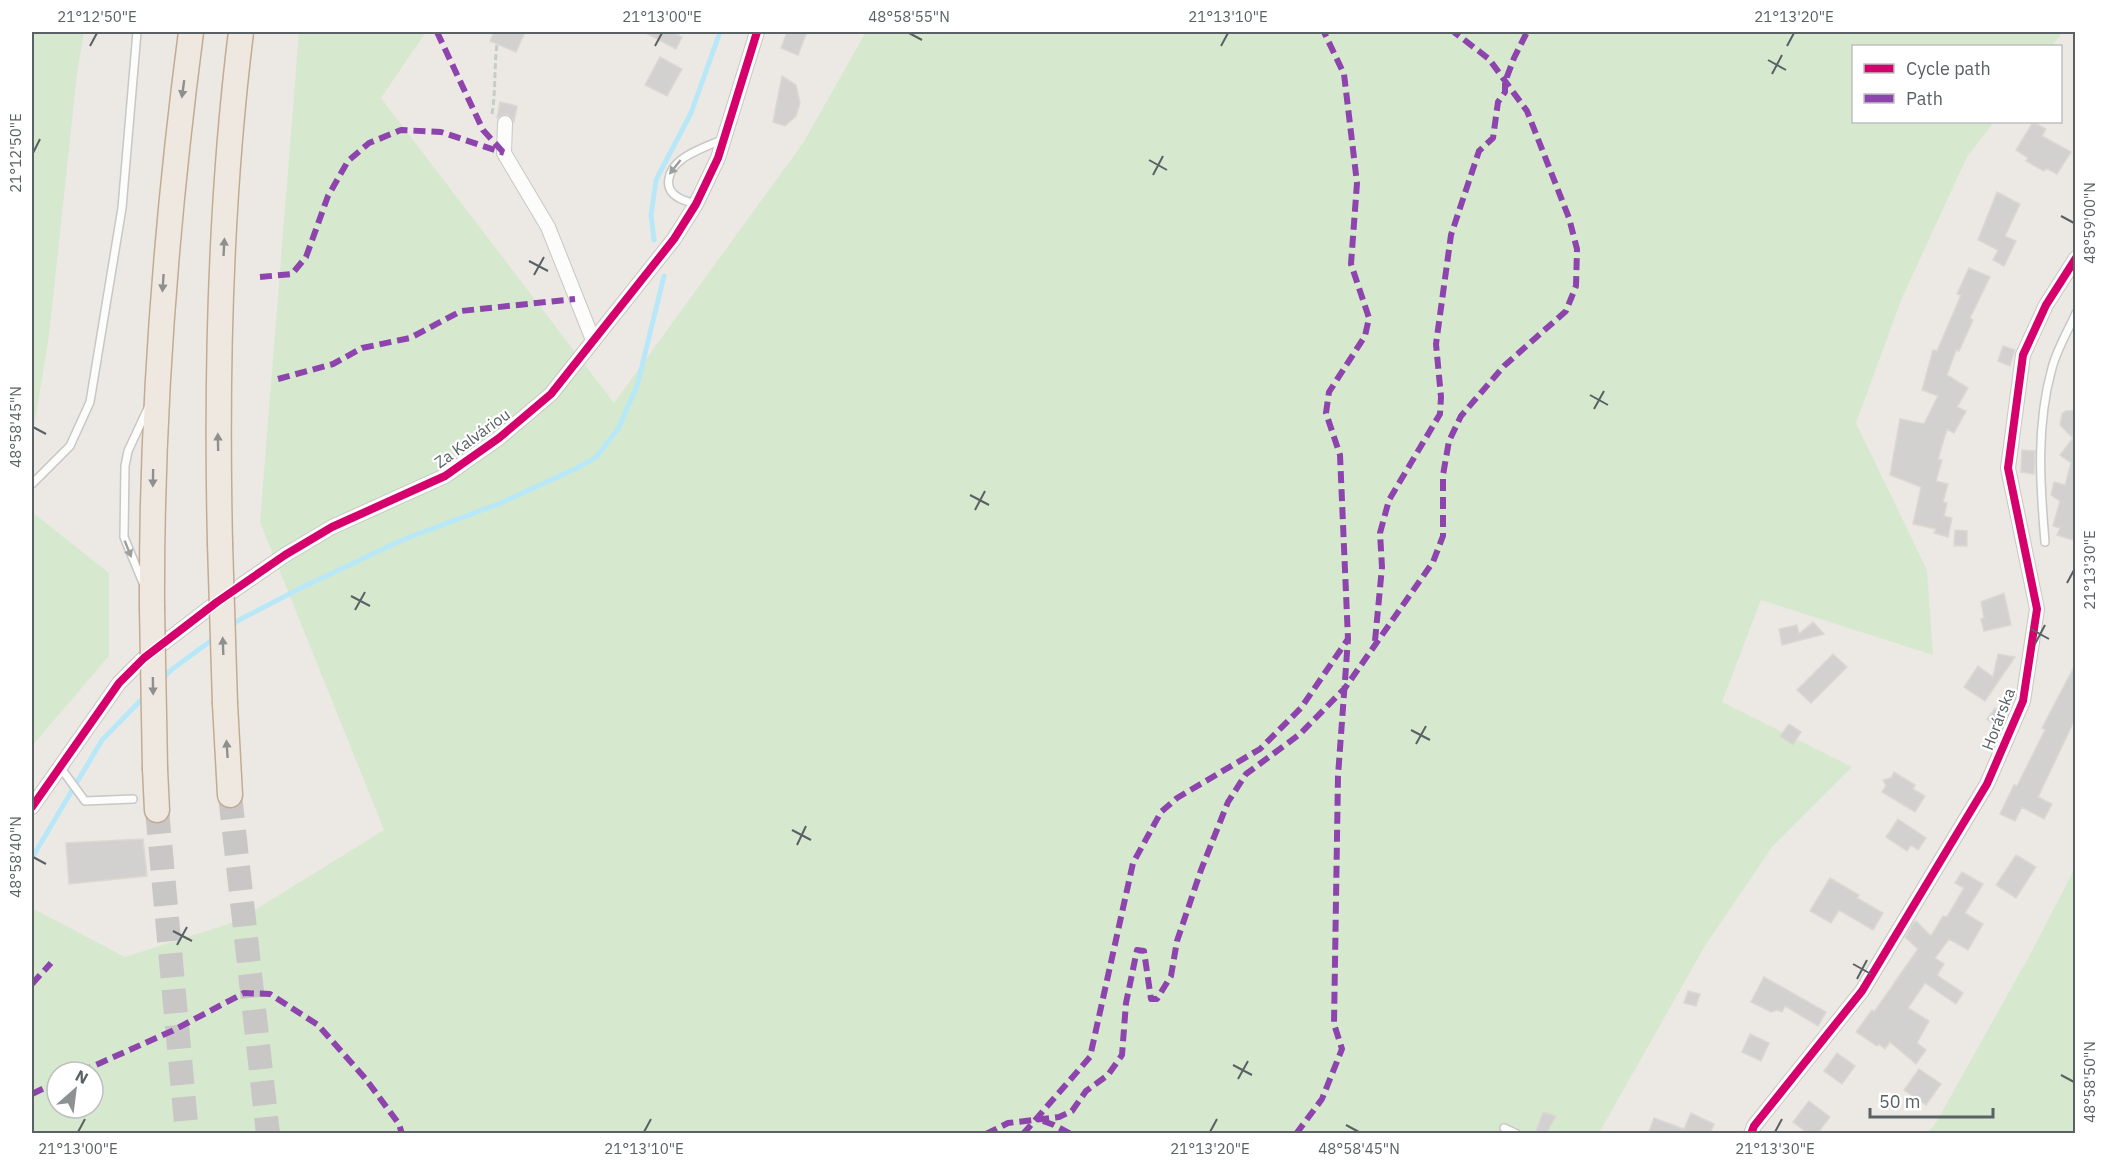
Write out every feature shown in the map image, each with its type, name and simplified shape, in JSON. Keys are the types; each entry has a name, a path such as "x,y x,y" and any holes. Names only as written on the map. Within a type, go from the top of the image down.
{"highway":[{"path":"157,810 152,605 156,393 176,145 191,32"},
{"path":"230,795 225,704 218,428 220,307 228,175 241,32"}],"street":[{"name":"Za Kalváriou","path":"32,807 64,772 119,683 144,658 217,602 285,555 332,527 445,476 499,438 551,394 674,239 696,204 709,181 724,139 757,32"},
{"path":"504,123 504,153 548,227 593,340"},
{"name":"Horárska","path":"1751,1134 1754,1126 1862,991 1987,784 2023,701 2037,609 2008,468 2023,355 2046,305 2076,258"}],"lane":[{"path":"32,484 70,446 90,402 122,208 137,32"},
{"path":"696,204 678,198 670,191 669,174 681,159 724,139"},
{"path":"2045,542 2040,483 2042,418 2052,367 2076,313"},
{"path":"64,772 85,801 133,798"},
{"path":"1504,1128 1518,1134"}],"path":[{"path":"497,44 491,120 504,123"}],"green space":[{"path":"32,32 84,32 77,74 49,336 32,439"},
{"path":"299,32 426,32 381,98 614,403 803,143 866,32 2063,32 2053,45 1852,45 1852,123 1993,123 1967,157 1902,298 1856,423 1927,570 1933,655 1761,600 1722,702 1852,767 1772,847 1705,946 1599,1133 32,1133 32,908 125,957 237,921 384,830 260,522"},
{"path":"32,512 109,573 109,656 32,746"},
{"path":"2075,868 2075,1133 1925,1133 1934,1126 2032,951"}],"building":[{"path":"494,32 525,32 516,52 490,41"},
{"path":"644,32 673,32 682,37 676,49"},
{"path":"787,32 807,32 798,55 781,48"},
{"path":"660,57 682,69 667,96 645,85"},
{"path":"782,76 796,85 800,103 796,116 785,126 773,122"},
{"path":"500,102 517,106 514,122 506,114 497,118"},
{"path":"2032,123 2035,123 2046,129 2042,136 2071,152 2057,174 2046,168 2044,171 2026,161 2028,158 2016,150"},
{"path":"1997,192 2020,204 2005,236 2016,241 2004,266 1993,260 1998,250 1978,240"},
{"path":"1969,268 1990,277 1970,318 1973,320 1959,351 1956,350 1947,375 1968,388 1957,407 1966,411 1954,433 1947,429 1938,459 1942,460 1936,481 1948,484 1943,502 1947,503 1944,516 1952,518 1948,537 1934,533 1936,529 1913,524 1921,487 1890,475 1900,419 1924,424 1938,396 1922,390 1933,350 1937,351 1961,295 1957,294"},
{"path":"2003,346 2015,350 2010,366 1998,361"},
{"path":"2076,410 2076,541 2057,535 2060,528 2053,526 2060,501 2051,495 2054,482 2065,485 2071,463 2060,455 2073,438 2060,425 2062,414"},
{"path":"2022,450 2035,451 2034,474 2021,472"},
{"path":"1955,530 1967,531 1967,546 1954,546"},
{"path":"2004,593 2011,625 1984,631 1981,602"},
{"path":"1813,622 1824,634 1782,645 1779,629 1797,625 1799,634"},
{"path":"1833,654 1847,667 1811,703 1797,690"},
{"path":"1998,654 2015,657 1985,701 1964,687 1978,666 1993,677"},
{"path":"2076,663 2076,717 2038,797 2052,804 2044,819 2022,807 2015,821 2000,814 2014,785 2017,786 2045,730 2042,728"},
{"path":"1995,708 2006,717 2000,729 1987,719"},
{"path":"1789,724 1801,732 1793,745 1780,736"},
{"path":"1894,772 1915,785 1913,789 1925,796 1915,812 1882,792 1886,786 1883,780 1891,778"},
{"path":"1898,819 1926,838 1918,850 1911,845 1907,851 1886,837"},
{"path":"143,839 147,876 69,884 66,843"},
{"path":"2016,855 2036,867 2016,898 1996,885"},
{"path":"1962,872 1983,884 1965,913 1983,924 1968,950 1949,939 1935,958 1944,964 1937,975 1963,993 1956,1004 1925,983 1908,1008 1929,1021 1917,1043 1926,1050 1916,1064 1890,1042 1885,1049 1856,1032 1872,1010 1874,1012 1918,949 1905,937 1913,924 1916,921 1931,936 1943,916 1947,917 1964,888 1955,883"},
{"path":"1830,878 1859,895 1857,898 1883,913 1873,930 1839,910 1831,923 1810,911"},
{"path":"1764,977 1826,1012 1818,1026 1785,1006 1782,1012 1777,1010 1771,1012 1751,1002"},
{"path":"1688,991 1700,994 1696,1006 1684,1003"},
{"path":"1750,1034 1769,1043 1761,1061 1742,1052"},
{"path":"1837,1053 1855,1066 1842,1084 1824,1071"},
{"path":"1919,1069 1941,1084 1926,1105 1904,1090"},
{"path":"1809,1101 1830,1117 1817,1134 1809,1134 1793,1122"},
{"path":"1543,1112 1556,1116 1546,1134 1535,1134"},
{"path":"1691,1113 1714,1124 1710,1134 1648,1134 1654,1118 1684,1129"}],"waterway":[{"path":"654,240 651,215 656,180 691,113 720,32"},
{"path":"229,628 239,620 303,587 402,540 501,503 596,457 618,429 637,386 664,276"},
{"path":"162,679 216,637"},
{"path":"32,858 102,740 145,696"}],"tunnel":[{"path":"230,795 268,1134"},
{"path":"157,810 187,1134"}],"marked path":[{"path":"437,32 483,130 503,152"},
{"path":"1023,1134 1090,1057 1133,863 1161,812 1177,798 1260,749 1301,708 1348,639 1340,455 1326,413 1329,392 1365,336 1369,318 1351,264 1357,183 1344,74 1324,32"},
{"path":"986,1134 1008,1123 1059,1117 1072,1111 1086,1091 1108,1075 1122,1055 1126,1003 1137,950 1144,951 1151,999 1157,999 1171,976 1177,941 1201,870 1228,802 1246,774 1300,734 1345,688 1433,562 1443,536 1443,475 1449,441 1461,416 1504,366 1566,311 1576,286 1577,249 1569,218 1527,111 1489,59 1454,32"},
{"path":"1375,641 1382,567 1380,533 1389,500 1440,414 1441,397 1436,344 1451,235 1479,151 1493,138 1498,102 1505,92 1505,82 1527,32"},
{"path":"260,277 292,274 306,257 328,196 348,161 369,143 401,130 441,132 504,153"},
{"path":"278,379 333,364 362,348 410,338 461,311 575,299"},
{"path":"1296,1134 1322,1099 1342,1049 1334,1024 1338,776 1348,639"},
{"path":"32,984 51,963"},
{"path":"105,1061 172,1031 244,993 270,994 318,1025 365,1078 399,1124 402,1134"},
{"path":"32,1094 45,1088"},
{"path":"1043,1121 1071,1134"}],"cycle path":[{"path":"32,807 119,683 144,658 217,602 285,555 332,527 445,476 499,438 551,394 674,239 696,204 718,158 757,32"},
{"path":"1751,1134 1754,1126 1862,991 1987,784 2023,701 2037,609 2008,468 2023,355 2046,305 2076,258"}]}
